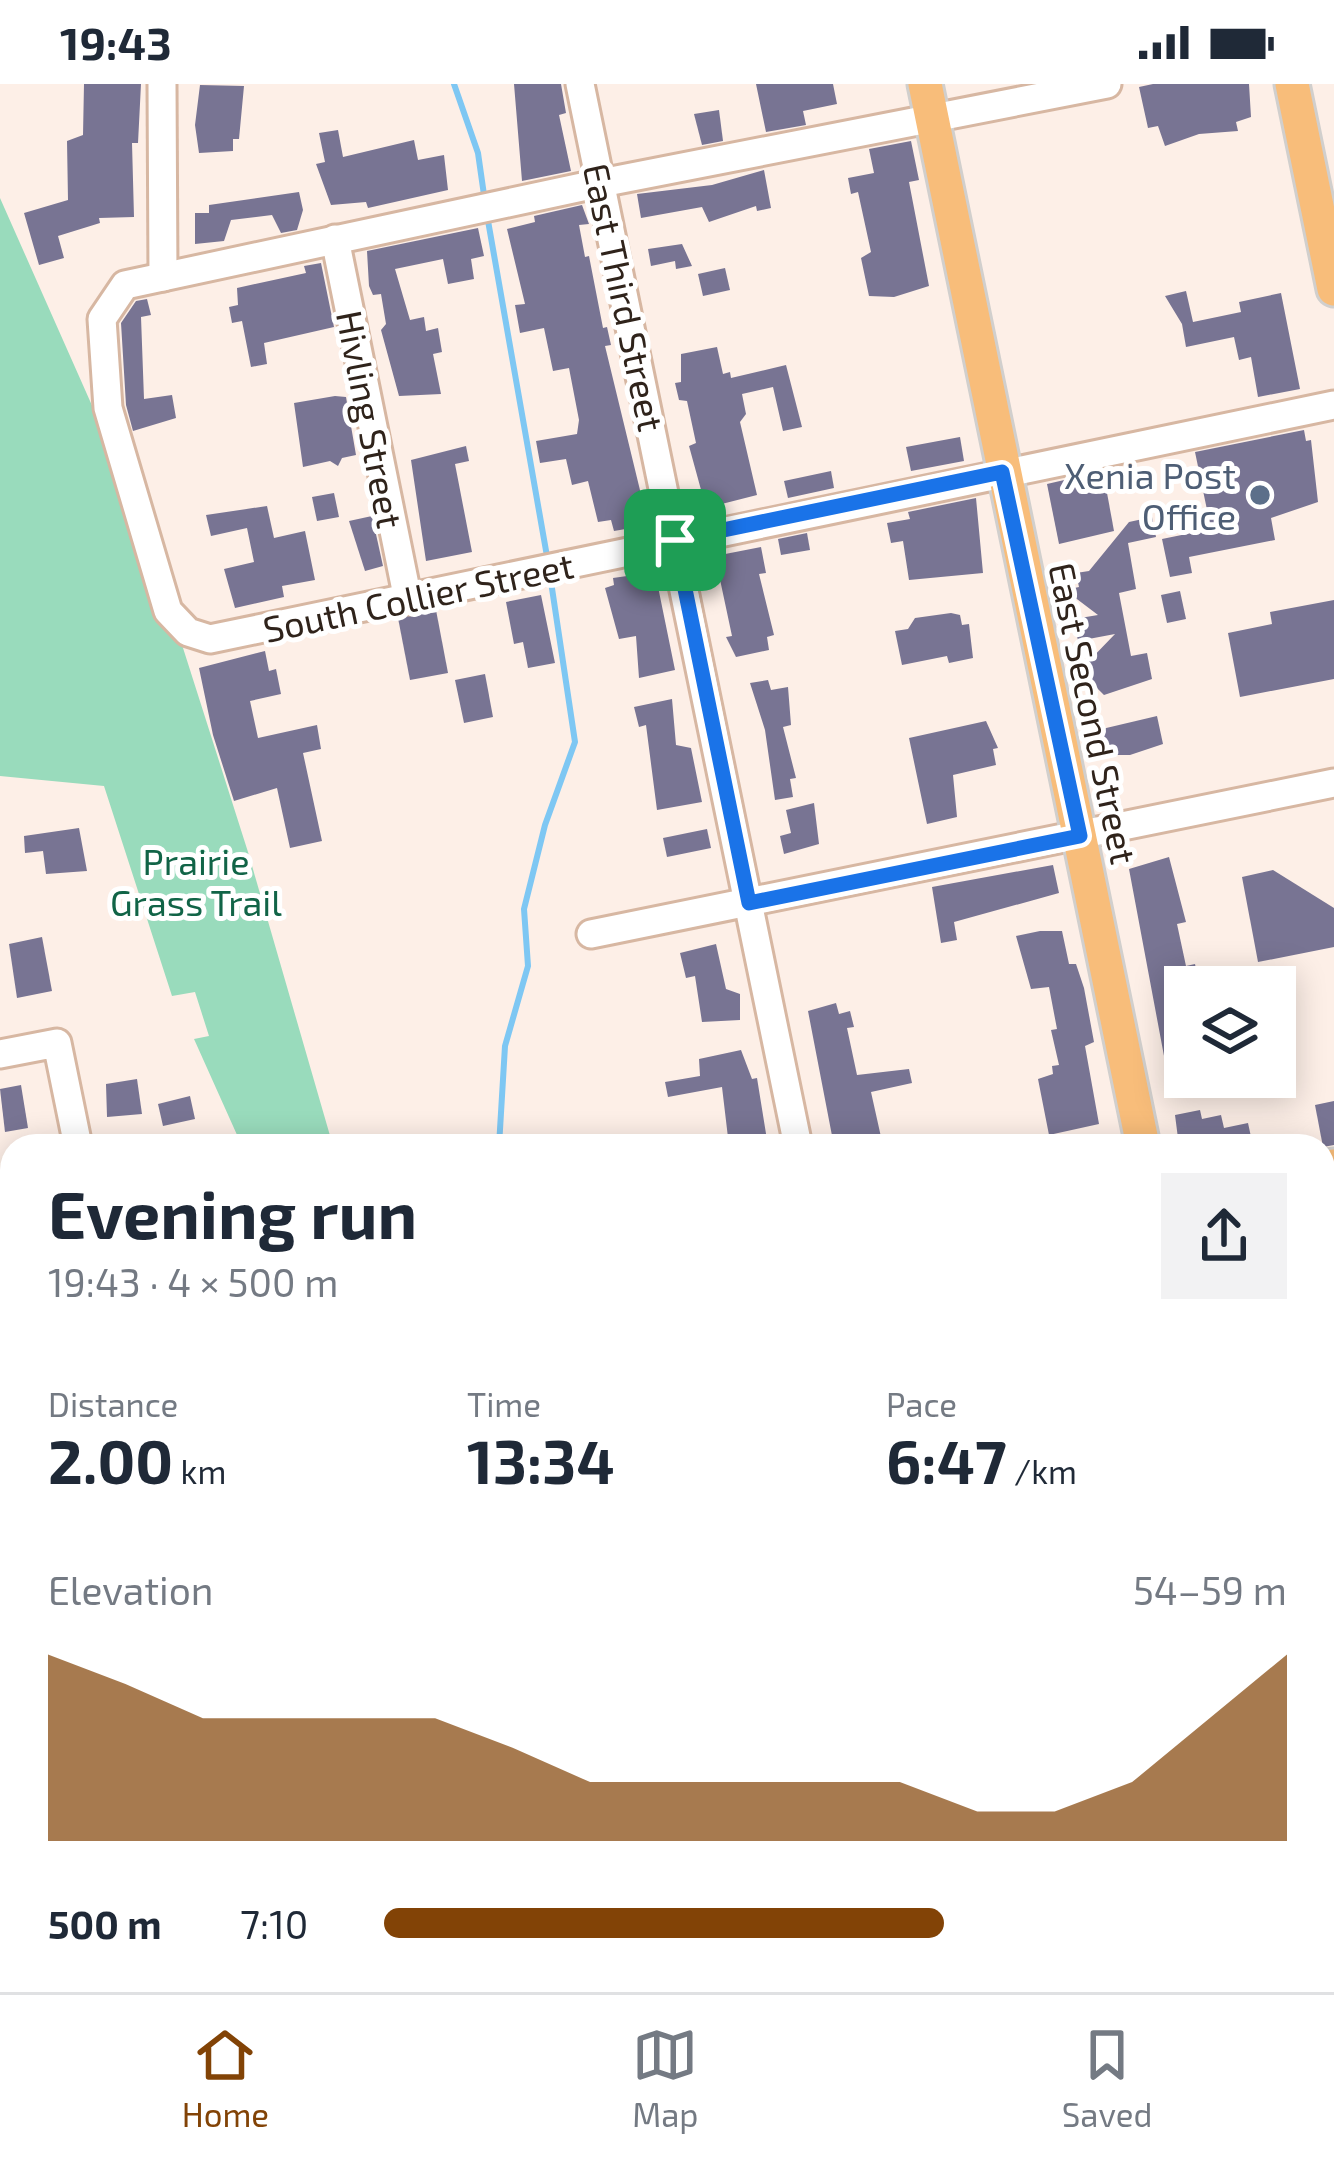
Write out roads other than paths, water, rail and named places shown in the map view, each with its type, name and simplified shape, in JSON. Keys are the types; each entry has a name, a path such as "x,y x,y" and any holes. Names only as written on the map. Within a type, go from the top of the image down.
{"main road":[{"name":"East Second Street","path":"925,84 1141,1134"},
{"path":"1292,84 1334,289"}],"street":[{"path":"162,84 164,278 335,238 1107,84"},
{"name":"East Third Street","path":"580,84 796,1134"},
{"name":"Hivling Street","path":"335,238 408,600"},
{"name":"South Collier Street","path":"164,278 140,280 116,292 102,319 112,433 176,623 209,639 1334,405"},
{"path":"591,934 1334,783"},
{"path":"0,1054 57,1043 76,1134"}],"waterway":[{"path":"454,84 478,153 485,202"},
{"path":"487,215 548,562"},
{"path":"500,1134 505,1046 528,966 524,909 545,825 575,742 550,575"}],"place":[{"name":"Xenia Post Office","path":"1260,495"}],"park label":[{"name":"Prairie Grass Trail","path":"196,880"}]}
